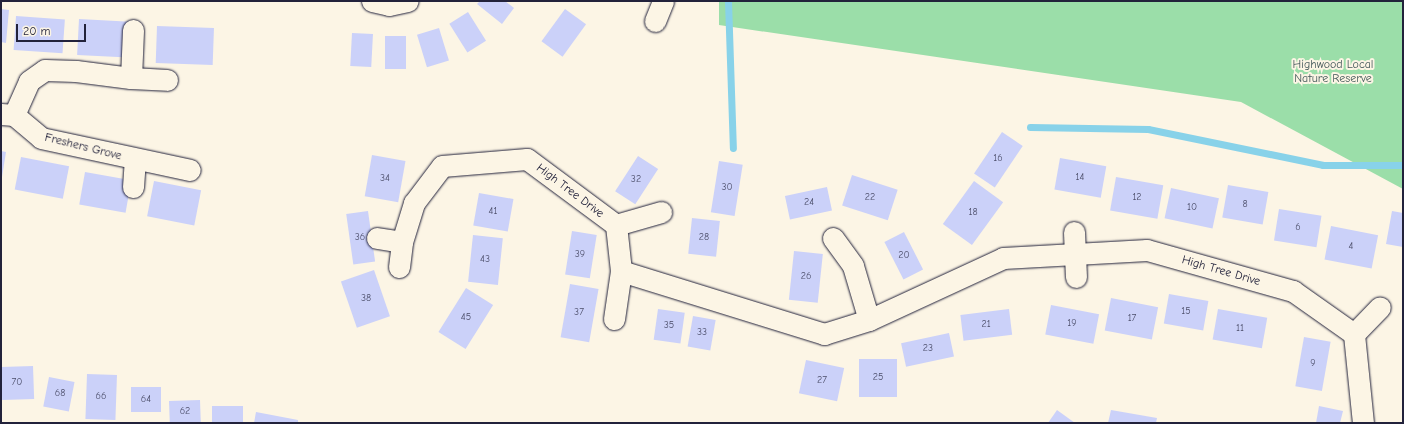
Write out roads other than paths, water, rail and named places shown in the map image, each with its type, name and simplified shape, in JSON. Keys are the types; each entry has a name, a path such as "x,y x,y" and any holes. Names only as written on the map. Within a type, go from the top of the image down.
{"street":[{"path":"372,1 389,5 408,1"},
{"path":"655,21 663,1"},
{"path":"131,78 133,30"},
{"name":"Freshers Grove","path":"167,80 131,78 76,71 45,70 29,81 7,115 41,138 190,170"},
{"name":"Freshers Grove","path":"133,187 135,159"},
{"name":"High Tree Drive","path":"399,267 402,242 414,203 442,166 528,159 616,225 621,271 614,319"},
{"name":"High Tree Drive","path":"616,225 661,212"},
{"path":"1074,232 1076,277"},
{"path":"377,238 402,242"},
{"path":"833,238 853,266 869,320"},
{"name":"High Tree Drive","path":"621,271 824,334 869,320 1003,258 1147,250 1293,291 1354,334"},
{"path":"1363,423 1354,334 1380,308"}],"waterway":[{"path":"728,1 733,148"},
{"path":"1030,127 1148,129 1323,165 1403,165"}],"park label":[{"name":"Highwood Local Nature Reserve","path":"1333,72"}]}
